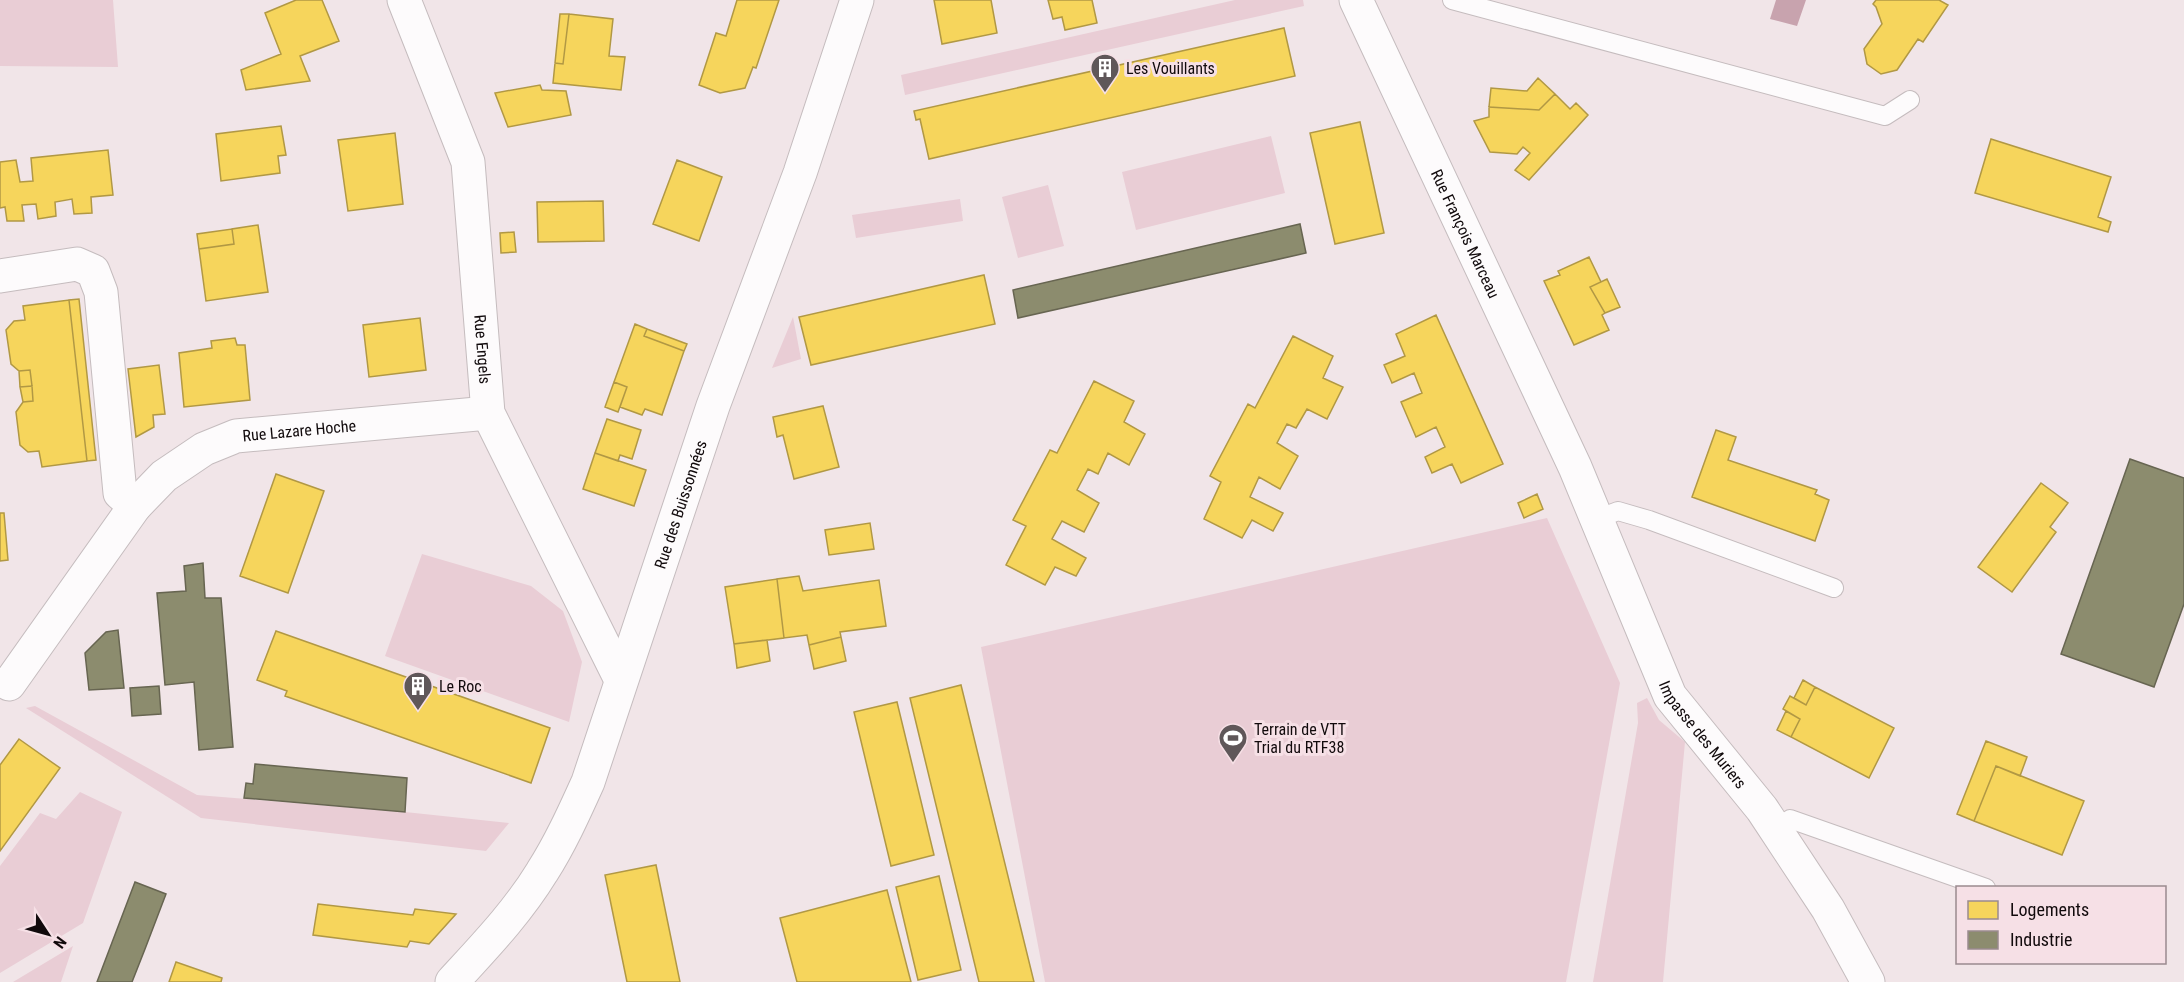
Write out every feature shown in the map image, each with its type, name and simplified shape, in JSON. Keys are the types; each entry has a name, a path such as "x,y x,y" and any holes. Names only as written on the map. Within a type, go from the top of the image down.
{"street":[{"name":"Rue Engels","path":"404,0 468,162 488,413 621,680"},
{"name":"Rue des Buissonnées","path":"452,982 509,918 542,872 588,782 717,395 800,173 857,0"},
{"name":"Rue François Marceau","path":"1356,0 1575,467"},
{"path":"0,276 77,264 93,271 101,292 120,493 135,507"},
{"name":"Rue Lazare Hoche","path":"9,684 135,507 164,476 204,449 236,436 488,413"},
{"name":"Impasse des Muriers","path":"1575,467 1670,696 1762,809 1828,909 1868,982"}],"lane":[{"path":"1452,0 1885,116 1910,100"},
{"path":"1597,519 1618,510 1834,588"},
{"path":"1776,830 1790,819 1980,886"}],"shaded area":[{"path":"0,0 113,0 118,67 0,66"},
{"path":"1235,0 1303,0 1304,6 905,95 901,75"},
{"path":"1776,0 1806,0 1797,26 1770,19"},
{"path":"1271,136 1285,193 1136,230 1122,172"},
{"path":"1048,185 1064,246 1018,258 1002,197"},
{"path":"960,199 963,221 856,238 852,215"},
{"path":"793,317 801,359 772,368"},
{"name":"Terrain de VTT Trial du RTF38","path":"1547,518 1620,683 1566,982 1045,982 981,647"},
{"path":"422,554 531,586 563,611 582,662 569,722 385,656"},
{"path":"1647,698 1659,720 1685,742 1663,982 1593,982 1638,723 1637,703"},
{"path":"35,706 197,795 509,823 486,851 201,818 26,708"},
{"path":"80,792 122,812 83,923 0,973 0,866 40,813 56,819"},
{"path":"73,946 61,982 13,982"}],"building: Logements":[{"path":"296,0 322,0 339,41 300,56 310,81 246,90 241,70 281,54 265,13"},
{"path":"737,0 779,0 756,68 753,67 745,88 720,93 699,85 716,33 726,36"},
{"path":"934,0 991,0 997,33 942,44"},
{"path":"1048,0 1092,0 1097,23 1065,30 1062,17 1053,19"},
{"path":"1876,0 1939,0 1948,5 1923,42 1918,39 1897,70 1881,74 1867,64 1864,49 1882,24 1873,4"},
{"path":"560,14 569,14 563,64 555,63"},
{"path":"569,14 613,19 609,56 625,57 621,90 553,83 555,63 563,64"},
{"name":"Les Vouillants","path":"1284,28 1295,76 929,159 920,119 916,120 914,111"},
{"path":"1538,78 1555,94 1539,110 1489,107 1491,88 1527,91"},
{"path":"540,85 542,90 566,91 571,115 508,127 495,93"},
{"path":"1555,94 1570,109 1576,103 1588,115 1529,180 1515,170 1530,153 1523,147 1517,154 1490,152 1474,121 1489,117 1489,107 1539,110"},
{"path":"1360,122 1384,233 1335,244 1310,133"},
{"path":"281,126 286,155 278,156 280,173 221,181 216,134"},
{"path":"395,133 403,204 348,211 338,140"},
{"path":"1991,139 2111,177 2098,217 2111,222 2108,232 1975,193"},
{"path":"108,150 113,195 91,197 92,213 74,214 72,199 55,202 56,216 38,219 36,204 22,205 24,221 7,221 5,207 0,208 0,162 16,160 20,182 33,181 31,158"},
{"path":"677,160 722,177 699,241 653,224"},
{"path":"603,201 604,241 538,242 537,202"},
{"path":"258,225 268,292 206,301 199,249 234,244 232,229"},
{"path":"232,229 234,244 199,249 197,234"},
{"path":"514,232 516,252 501,253 500,233"},
{"path":"1589,257 1601,282 1590,287 1605,313 1602,315 1609,330 1574,345 1544,281 1560,275 1558,271"},
{"path":"984,275 995,324 811,365 799,317"},
{"path":"1607,279 1620,307 1605,313 1590,287"},
{"path":"79,299 96,460 87,461 69,300"},
{"path":"69,300 87,461 42,467 39,451 28,452 20,445 16,412 23,402 33,401 32,386 30,370 19,371 11,364 6,330 14,321 25,320 23,306"},
{"path":"1436,315 1503,464 1461,483 1452,464 1432,473 1425,457 1445,447 1436,427 1416,437 1401,402 1422,393 1414,373 1392,383 1384,365 1405,356 1396,334"},
{"path":"420,318 426,370 369,377 363,325"},
{"path":"635,324 647,329 644,336 684,351 662,415 645,409 642,415 620,407 627,387 614,382"},
{"path":"647,329 687,344 684,351 644,336"},
{"path":"1293,336 1333,356 1323,378 1343,387 1327,419 1307,409 1296,428 1287,424 1277,443 1298,456 1280,489 1259,477 1250,497 1283,513 1273,531 1252,520 1242,538 1204,519 1221,482 1210,476 1248,404 1255,408"},
{"path":"235,338 237,345 245,345 250,400 184,407 179,353 212,348 211,341"},
{"path":"159,365 165,414 153,415 154,427 136,437 128,369"},
{"path":"30,370 32,386 20,387 19,371"},
{"path":"1094,381 1134,401 1124,422 1145,434 1129,465 1108,453 1098,474 1088,469 1077,490 1099,503 1084,532 1062,521 1052,539 1086,558 1076,576 1055,567 1045,585 1006,565 1026,526 1013,520 1050,450 1057,453"},
{"path":"614,382 627,387 618,412 605,407"},
{"path":"32,386 33,401 23,402 20,387"},
{"path":"823,406 839,467 794,479 783,435 777,437 773,417"},
{"path":"607,419 641,430 632,459 620,455 618,461 595,453"},
{"path":"1716,430 1736,437 1728,460 1817,490 1815,494 1829,500 1815,541 1692,497"},
{"path":"595,453 646,470 634,506 583,489"},
{"path":"276,474 324,491 288,593 240,576"},
{"path":"2041,483 2068,503 2050,527 2056,532 2012,592 1978,567"},
{"path":"1537,494 1543,509 1524,518 1518,503"},
{"path":"0,513 4,513 8,560 0,561"},
{"path":"870,523 874,549 829,555 825,530"},
{"path":"799,576 803,591 879,580 886,626 840,632 841,637 809,645 807,635 784,638 777,579"},
{"path":"777,579 784,638 734,644 725,587"},
{"name":"Le Roc","path":"276,631 550,728 531,783 285,696 287,691 257,680"},
{"path":"841,637 846,661 814,669 809,645"},
{"path":"767,640 770,661 737,668 734,644"},
{"path":"1803,680 1815,687 1806,705 1794,698"},
{"path":"961,685 1034,982 979,982 910,698"},
{"path":"1815,687 1894,728 1869,778 1791,737 1800,719 1783,709 1790,696 1806,705"},
{"path":"897,702 934,855 891,866 854,712"},
{"path":"1786,711 1800,719 1791,737 1777,730"},
{"path":"19,739 60,768 0,851 0,765"},
{"path":"1986,741 2027,757 2020,776 1996,766 1974,821 1957,814"},
{"path":"1996,766 2084,801 2062,855 1974,821"},
{"path":"656,865 680,982 627,982 605,875"},
{"path":"939,876 961,970 918,980 896,887"},
{"path":"887,890 911,982 797,982 780,918"},
{"path":"318,904 413,915 415,909 456,914 429,944 410,941 407,947 313,935"},
{"path":"176,962 222,978 221,982 169,982"}],"building: Industrie":[{"path":"1300,224 1306,253 1018,318 1013,290"},
{"path":"2130,459 2184,478 2184,604 2154,687 2061,654"},
{"path":"203,563 205,598 221,598 233,747 199,750 194,682 165,685 157,593 186,591 184,566"},
{"path":"118,630 124,688 89,690 85,653 106,632"},
{"path":"159,686 161,714 132,716 130,688"},
{"path":"255,764 407,778 405,812 244,798 246,783 253,784"},
{"path":"135,882 166,894 132,982 97,982"}],"place":[{"name":"Les Vouillants","path":"1105,94"},
{"name":"Le Roc","path":"418,712"},
{"name":"Terrain de VTT Trial du RTF38","path":"1233,764"}]}
